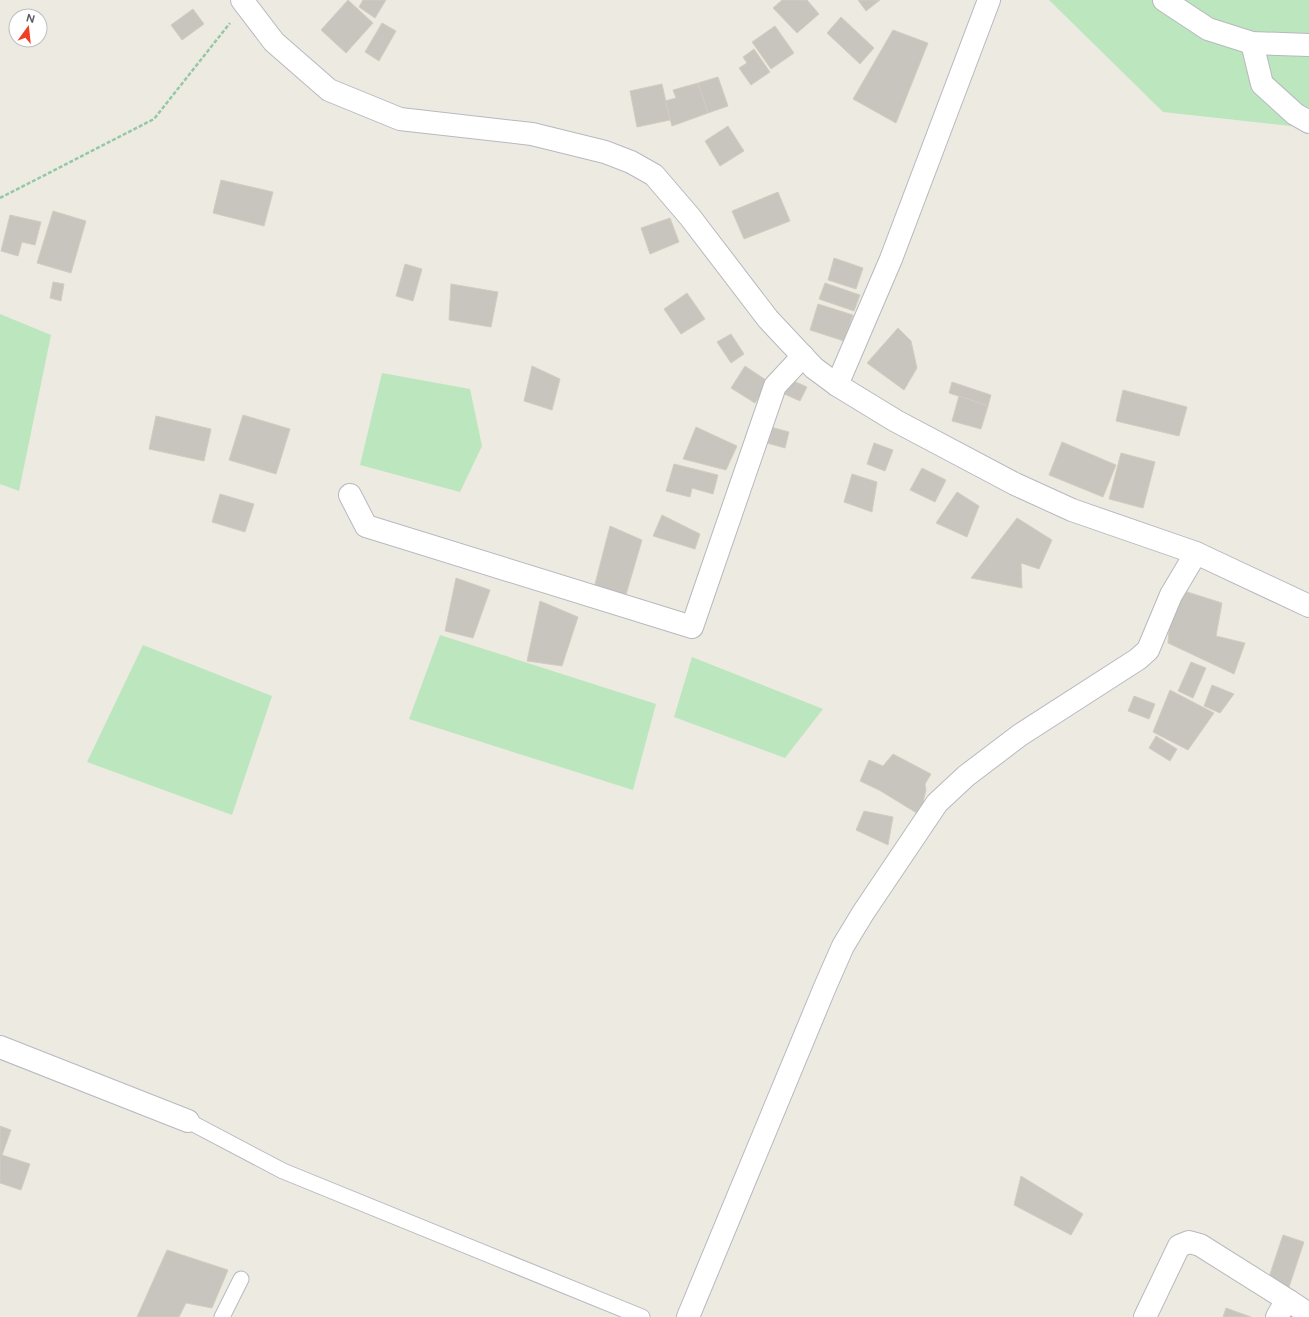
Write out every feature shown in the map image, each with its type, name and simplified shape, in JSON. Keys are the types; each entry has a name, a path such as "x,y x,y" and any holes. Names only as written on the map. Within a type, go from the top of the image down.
{"street":[{"path":"837,385 890,258 989,0"},
{"path":"1164,0 1208,29 1252,43 1309,45"},
{"path":"245,1 274,42 329,90 336,93 400,119 532,134 604,152 631,162 654,176 690,217 768,319 814,368 837,385 896,421 1022,487 1072,510 1196,553 1309,606"},
{"path":"1252,43 1262,84 1295,114 1309,122"},
{"path":"350,495 366,526 692,627 775,386 803,356"},
{"path":"688,1317 825,987 843,946 863,913 937,804 966,776 1020,735 1138,659 1148,650 1171,595 1196,553"},
{"path":"0,1047 188,1121"},
{"path":"1145,1317 1179,1246 1189,1242 1200,1245 1283,1309 1309,1314"}],"lane":[{"path":"188,1121 283,1171 642,1317"},
{"path":"222,1317 241,1279"}],"path":[{"path":"0,198 154,119 245,1"}],"green space":[{"path":"1049,0 1309,0 1309,128 1163,112"},
{"path":"0,314 51,335 19,491 0,484"},
{"path":"382,373 470,389 482,446 460,492 360,465"},
{"path":"440,635 656,704 633,790 409,719"},
{"path":"143,645 272,696 232,815 87,762"},
{"path":"692,657 823,709 785,758 674,717"}],"building":[{"path":"348,0 373,23 346,53 321,30"},
{"path":"363,0 386,0 375,18 359,7"},
{"path":"782,0 807,0 819,14 797,33 773,8"},
{"path":"858,0 880,0 866,11"},
{"path":"193,9 204,24 182,40 171,25"},
{"path":"841,17 874,48 860,64 827,33"},
{"path":"382,23 396,31 379,61 365,52"},
{"path":"775,26 794,53 771,69 752,42"},
{"path":"893,30 928,43 896,123 853,99"},
{"path":"754,49 770,72 751,85 739,68 747,63 743,57"},
{"path":"718,77 728,106 708,113 698,83"},
{"path":"698,83 708,113 672,126 665,101 676,98 673,90"},
{"path":"662,84 670,120 637,127 630,91"},
{"path":"728,126 744,151 720,166 705,141"},
{"path":"221,180 273,192 264,226 213,213"},
{"path":"778,192 790,221 744,239 732,211"},
{"path":"53,211 86,221 71,273 37,263"},
{"path":"10,215 41,222 35,245 22,242 18,256 1,251"},
{"path":"670,218 679,242 650,254 641,228"},
{"path":"834,258 863,268 856,289 828,280"},
{"path":"405,264 422,269 413,301 396,296"},
{"path":"53,282 64,284 61,301 50,298"},
{"path":"825,283 860,295 854,311 819,299"},
{"path":"451,284 498,292 491,327 449,320"},
{"path":"687,293 705,319 681,334 664,309"},
{"path":"818,304 853,315 844,341 810,330"},
{"path":"898,328 911,341 917,368 904,390 867,363"},
{"path":"731,334 744,354 731,363 717,342"},
{"path":"532,366 560,379 552,410 524,401"},
{"path":"745,366 769,382 755,403 731,388"},
{"path":"787,378 807,387 800,401 780,392"},
{"path":"952,382 991,395 988,406 949,393"},
{"path":"1123,390 1187,407 1179,436 1116,421"},
{"path":"959,396 988,406 981,429 952,421"},
{"path":"243,415 290,429 276,474 229,460"},
{"path":"156,416 211,429 204,461 149,449"},
{"path":"696,427 737,446 726,470 683,459"},
{"path":"771,427 789,432 785,448 767,443"},
{"path":"1062,442 1116,465 1103,497 1049,475"},
{"path":"874,443 893,450 885,471 867,464"},
{"path":"1121,453 1155,462 1143,508 1109,499"},
{"path":"674,464 718,475 713,494 692,488 690,497 666,491"},
{"path":"922,468 946,480 935,502 910,490"},
{"path":"852,474 877,482 872,512 844,502"},
{"path":"957,492 979,506 967,537 936,523"},
{"path":"220,494 254,504 245,532 212,522"},
{"path":"662,515 700,534 695,549 653,536"},
{"path":"1017,518 1052,540 1039,569 1021,563 1022,588 971,578"},
{"path":"610,526 642,540 625,598 594,588"},
{"path":"456,578 490,590 473,638 445,631"},
{"path":"1181,590 1222,603 1216,636 1245,643 1234,674 1168,643 1170,617"},
{"path":"540,601 578,617 562,666 527,661"},
{"path":"1191,662 1206,668 1193,698 1178,691"},
{"path":"1212,685 1234,694 1220,713 1204,706"},
{"path":"1170,690 1214,713 1188,750 1153,732"},
{"path":"1134,696 1155,704 1149,719 1128,711"},
{"path":"1156,736 1177,749 1170,761 1149,748"},
{"path":"893,754 931,774 925,784 926,790 920,815 879,790 860,781 869,760 883,766"},
{"path":"864,811 893,817 888,845 856,830"},
{"path":"0,1126 11,1130 2,1155 30,1164 21,1190 0,1183"},
{"path":"1021,1176 1083,1214 1071,1235 1014,1205"},
{"path":"1283,1235 1304,1242 1288,1290 1267,1283"},
{"path":"167,1250 228,1270 212,1308 186,1303 179,1317 137,1317"},
{"path":"1226,1308 1251,1317 1223,1317"}]}
